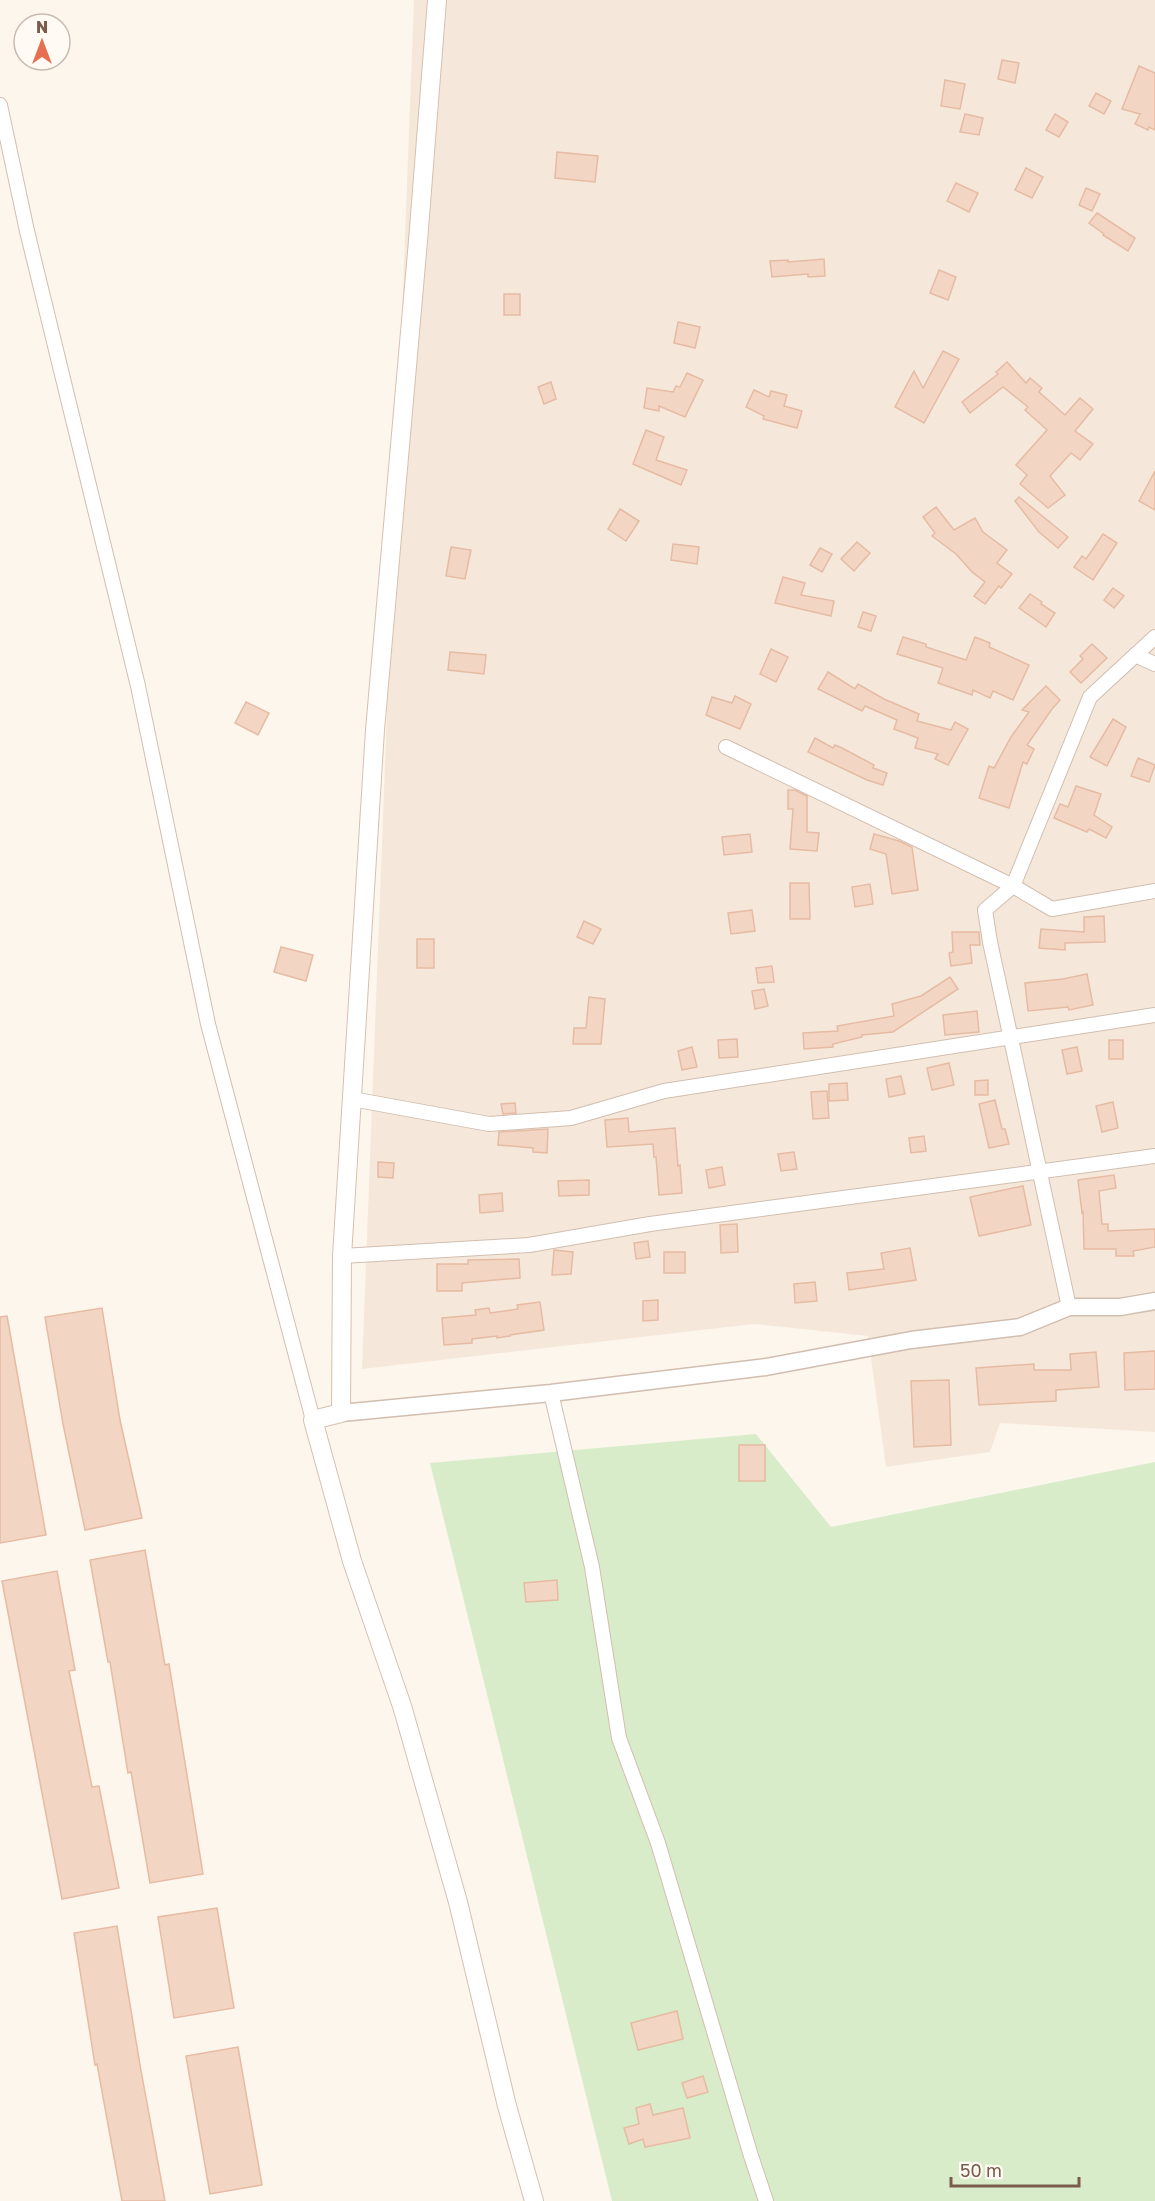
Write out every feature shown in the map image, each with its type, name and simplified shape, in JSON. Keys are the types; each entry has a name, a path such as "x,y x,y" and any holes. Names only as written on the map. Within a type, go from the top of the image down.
{"main road":[{"path":"437,0 375,730 342,1256 341,1413 313,1420 352,1561 402,1706 458,1902 507,2106 534,2201"}],"street":[{"path":"0,105 27,231 138,686 208,1024 313,1420"},
{"path":"1069,1306 1010,1038 985,910 1013,886 1090,697 1155,637"},
{"path":"1136,655 1155,664"},
{"path":"726,747 1013,886 1052,909 1155,891"},
{"path":"352,1099 489,1124 571,1118 664,1091 1155,1015"},
{"path":"342,1256 529,1245 650,1224 1155,1156"},
{"path":"341,1413 551,1393 766,1367 911,1340 1020,1327 1069,1306 1120,1307 1155,1301"},
{"path":"551,1393 592,1567 619,1738 658,1843 766,2201"}],"shaded area":[{"path":"414,0 1155,0 1155,1432 1000,1423 990,1452 886,1467 868,1336 754,1324 362,1369"}],"green space":[{"path":"756,1434 831,1527 1155,1462 1155,2201 612,2201 430,1463"}],"building":[{"path":"1002,60 1019,63 1015,83 998,79"},
{"path":"1139,66 1155,73 1155,130 1149,127 1148,130 1135,124 1140,114 1122,109"},
{"path":"945,80 965,84 960,109 941,106"},
{"path":"1096,93 1111,101 1104,114 1089,106"},
{"path":"965,114 983,118 979,135 960,132"},
{"path":"1055,114 1068,122 1059,137 1046,130"},
{"path":"557,152 598,156 595,182 555,178"},
{"path":"1026,168 1043,177 1032,198 1015,190"},
{"path":"956,183 978,193 969,212 947,201"},
{"path":"1086,188 1100,194 1092,211 1079,205"},
{"path":"1097,213 1135,238 1128,251 1089,223"},
{"path":"824,259 825,276 808,277 808,274 772,277 770,261"},
{"path":"939,270 956,277 948,300 930,293"},
{"path":"504,294 520,294 520,315 504,315"},
{"path":"678,322 700,327 695,348 674,343"},
{"path":"943,351 959,359 924,423 895,407 914,371 923,388"},
{"path":"1007,362 1026,383 1030,378 1042,388 1039,392 1065,415 1080,398 1093,409 1075,431 1093,444 1080,460 1071,453 1050,476 1065,495 1048,508 1020,484 1027,475 1016,465 1047,430 1025,410 1028,407 1003,387 970,413 962,402 998,374 996,372"},
{"path":"687,373 703,380 685,417 659,406 659,411 644,408 647,388 673,392 676,386 680,387"},
{"path":"551,382 556,399 544,404 538,387"},
{"path":"754,390 769,397 771,391 787,395 784,406 802,411 797,428 763,419 764,416 746,407"},
{"path":"646,430 664,437 656,460 687,470 681,485 633,464"},
{"path":"1155,471 1155,510 1139,501"},
{"path":"1019,497 1068,537 1058,548 1039,532 1015,501"},
{"path":"936,507 954,530 975,518 983,532 1007,550 997,563 1012,574 985,604 974,596 985,582 972,572 956,554 932,536 935,533 923,517"},
{"path":"620,509 639,521 626,541 608,529"},
{"path":"1103,534 1117,543 1093,580 1074,567 1082,556 1086,559"},
{"path":"857,542 870,553 854,571 841,559"},
{"path":"673,544 699,547 697,564 671,560"},
{"path":"451,547 471,550 465,579 446,576"},
{"path":"820,548 832,554 822,572 810,565"},
{"path":"783,577 805,583 801,595 834,601 831,616 775,603"},
{"path":"1113,588 1124,596 1114,608 1104,600"},
{"path":"1030,594 1055,613 1046,627 1019,608"},
{"path":"863,612 876,616 871,631 858,627"},
{"path":"903,637 966,660 975,637 990,643 989,647 1029,665 1013,700 993,691 990,698 973,690 972,695 938,683 943,668 897,654"},
{"path":"1092,644 1107,658 1081,683 1070,672 1083,659 1080,656"},
{"path":"771,649 788,657 776,682 760,674"},
{"path":"450,652 486,655 484,674 448,670"},
{"path":"828,672 855,689 858,684 884,699 919,714 917,721 951,730 955,722 968,729 948,765 935,759 938,754 915,748 918,738 894,729 897,720 865,706 862,711 818,689"},
{"path":"1046,686 1060,700 1027,745 1034,749 1027,764 1023,762 1009,808 979,798 989,766 994,768 1011,737 1029,712 1022,710"},
{"path":"735,696 751,704 740,729 706,715 712,697 732,703"},
{"path":"246,702 269,713 258,735 235,723"},
{"path":"1113,719 1126,727 1107,766 1090,757"},
{"path":"815,738 833,748 835,745 842,748 874,765 873,768 887,773 883,785 867,780 808,752"},
{"path":"1138,758 1155,765 1149,782 1131,776"},
{"path":"1076,786 1101,794 1094,815 1112,827 1106,838 1089,829 1087,832 1054,818 1060,804 1068,807"},
{"path":"788,790 795,790 807,796 807,832 819,833 817,851 790,849 793,809 788,809"},
{"path":"750,834 752,852 724,855 722,837"},
{"path":"874,834 912,847 918,890 892,894 886,854 870,849"},
{"path":"790,883 809,883 810,919 790,919"},
{"path":"870,884 873,904 855,907 852,887"},
{"path":"752,910 755,931 731,934 728,913"},
{"path":"1104,916 1105,942 1065,943 1065,950 1039,948 1041,929 1084,932 1084,917"},
{"path":"584,921 601,929 593,944 577,937"},
{"path":"952,932 979,932 980,945 970,945 972,963 951,966 949,953 953,952"},
{"path":"417,939 434,939 434,968 417,968"},
{"path":"281,947 313,955 306,981 274,972"},
{"path":"772,966 774,982 758,983 756,968"},
{"path":"1087,974 1093,1005 1069,1010 1068,1007 1028,1011 1025,983"},
{"path":"950,977 958,989 893,1032 862,1035 862,1037 833,1044 833,1047 804,1049 803,1033 838,1031 837,1026 894,1016 892,1004 921,996"},
{"path":"764,989 768,1006 755,1009 752,991"},
{"path":"589,997 605,999 601,1044 573,1044 574,1028 586,1028"},
{"path":"977,1011 979,1032 945,1035 943,1015"},
{"path":"737,1039 738,1057 719,1058 718,1040"},
{"path":"1109,1040 1123,1040 1123,1059 1109,1059"},
{"path":"692,1047 697,1067 682,1070 678,1051"},
{"path":"1077,1047 1082,1071 1067,1074 1062,1050"},
{"path":"949,1063 954,1085 932,1090 927,1068"},
{"path":"901,1076 905,1094 889,1097 886,1079"},
{"path":"988,1080 988,1095 975,1095 975,1081"},
{"path":"847,1083 848,1100 829,1101 829,1084"},
{"path":"827,1091 829,1118 813,1119 811,1092"},
{"path":"995,1100 1002,1129 1005,1129 1009,1144 989,1148 979,1104"},
{"path":"1113,1102 1118,1128 1102,1132 1096,1106"},
{"path":"515,1103 516,1113 503,1114 501,1104"},
{"path":"628,1118 629,1132 675,1128 682,1193 659,1195 653,1144 607,1147 605,1120"},
{"path":"548,1129 547,1153 533,1152 533,1148 498,1145 499,1132"},
{"path":"924,1136 926,1151 911,1153 909,1138"},
{"path":"794,1152 797,1169 781,1171 778,1154"},
{"path":"378,1162 394,1163 393,1178 378,1177"},
{"path":"722,1167 725,1185 709,1188 706,1170"},
{"path":"1114,1175 1116,1188 1099,1191 1102,1224 1108,1224 1108,1231 1155,1229 1155,1247 1133,1251 1134,1256 1116,1256 1116,1249 1084,1249 1083,1212 1078,1180"},
{"path":"589,1180 589,1195 559,1196 558,1181"},
{"path":"1023,1186 1031,1225 979,1236 970,1197"},
{"path":"502,1193 503,1211 480,1213 479,1195"},
{"path":"737,1224 738,1252 721,1253 720,1225"},
{"path":"648,1241 650,1257 636,1259 634,1243"},
{"path":"910,1248 916,1280 849,1290 847,1273 884,1269 881,1253"},
{"path":"554,1250 573,1252 571,1274 552,1275"},
{"path":"664,1252 685,1252 685,1273 664,1273"},
{"path":"519,1259 520,1278 462,1283 462,1291 437,1291 437,1264 468,1264 468,1260"},
{"path":"815,1282 817,1301 795,1303 794,1284"},
{"path":"658,1300 658,1320 643,1321 643,1301"},
{"path":"540,1302 544,1330 497,1338 497,1336 472,1339 472,1343 444,1345 442,1318 476,1315 475,1310 489,1308 490,1313 518,1309 517,1305"},
{"path":"102,1308 120,1420 142,1518 85,1530 63,1424 45,1317"},
{"path":"7,1316 46,1535 0,1543 0,1317"},
{"path":"1155,1351 1155,1389 1125,1390 1124,1353"},
{"path":"1096,1352 1099,1387 1056,1390 1056,1401 979,1405 976,1368 1034,1364 1034,1370 1071,1370 1070,1354"},
{"path":"949,1380 951,1445 914,1447 911,1381"},
{"path":"739,1445 765,1445 765,1481 739,1481"},
{"path":"145,1550 165,1665 169,1664 203,1874 150,1883 90,1560"},
{"path":"57,1571 75,1670 69,1671 92,1787 99,1786 119,1888 62,1899 2,1581"},
{"path":"557,1580 558,1600 526,1602 524,1583"},
{"path":"217,1908 234,2008 174,2018 158,1917"},
{"path":"117,1926 165,2201 122,2201 97,2064 95,2065 74,1933"},
{"path":"677,2011 683,2039 638,2050 631,2023"},
{"path":"238,2047 262,2185 210,2194 186,2056"},
{"path":"703,2076 708,2092 687,2098 682,2083"},
{"path":"650,2104 653,2115 683,2108 690,2138 645,2147 643,2139 629,2144 624,2128 639,2124 636,2108"}]}
